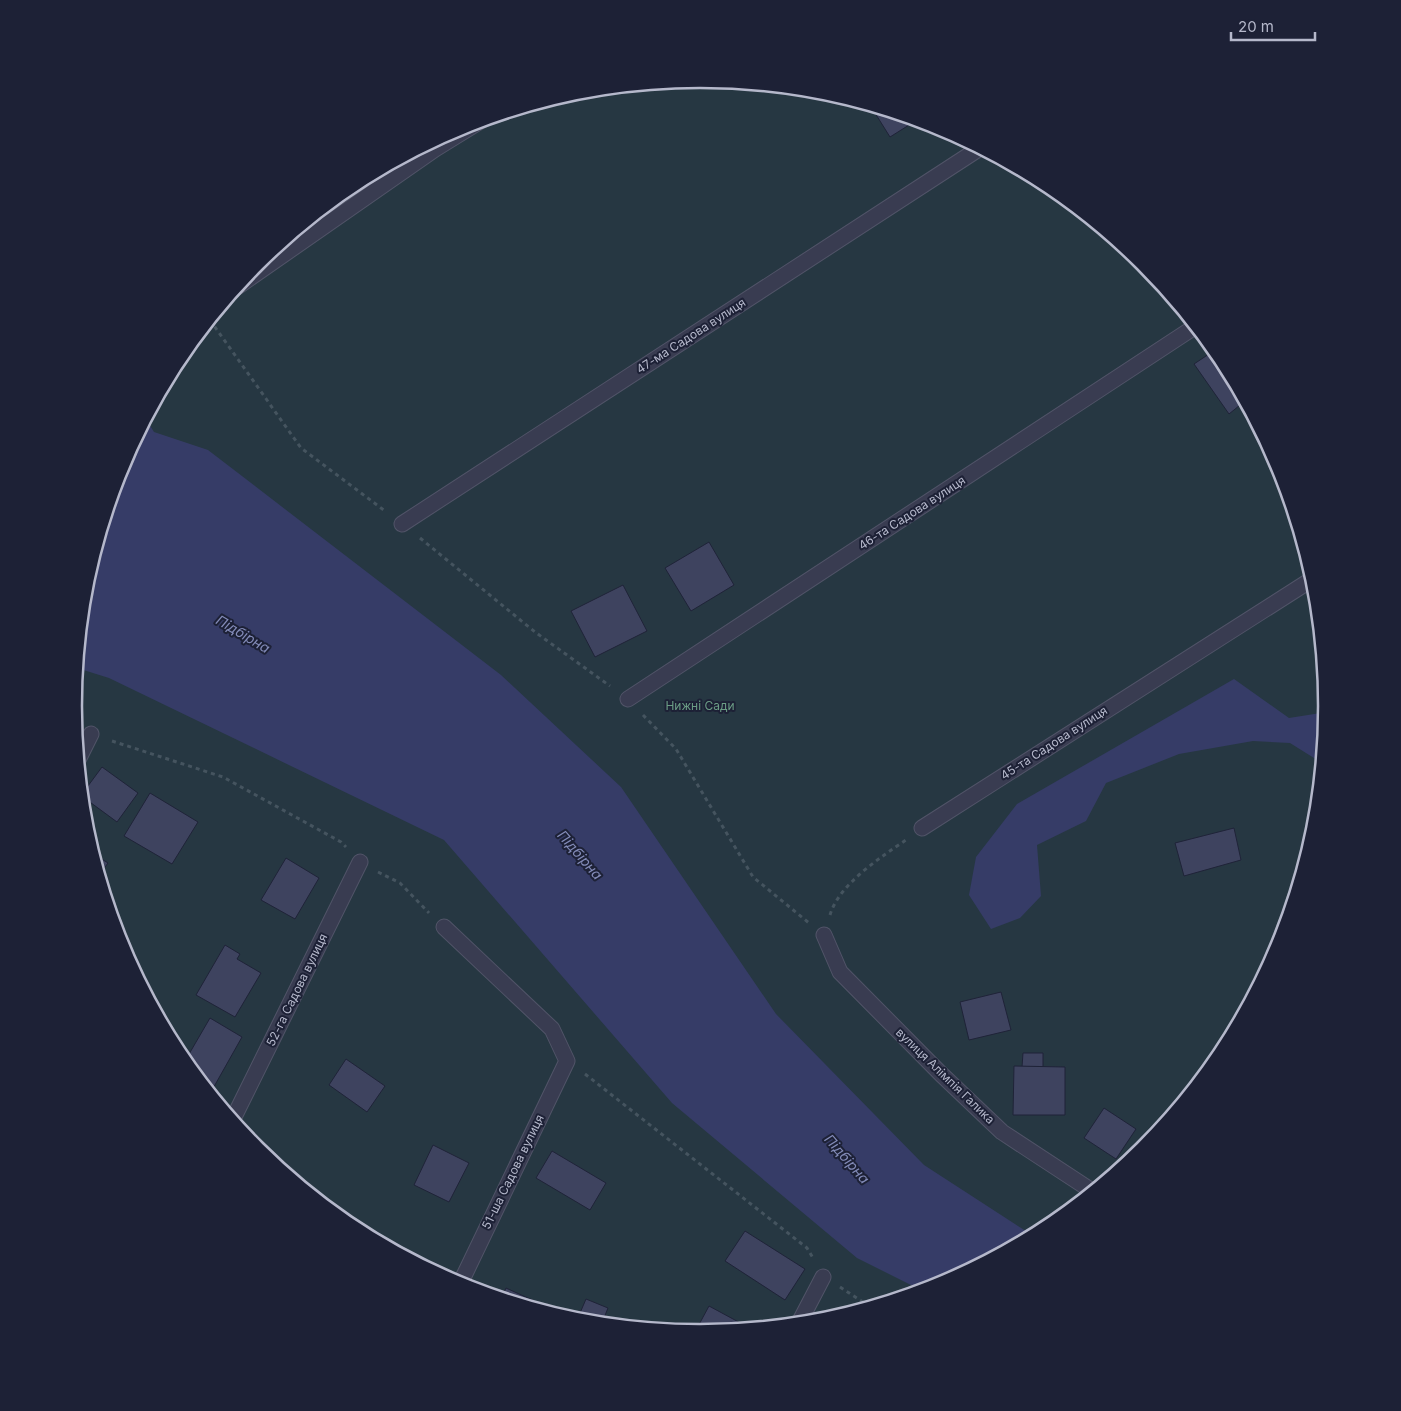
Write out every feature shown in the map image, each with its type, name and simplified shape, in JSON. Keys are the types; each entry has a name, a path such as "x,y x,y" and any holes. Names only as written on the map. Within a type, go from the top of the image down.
{"street":[{"path":"267,266 443,144"},
{"name":"47-ма Садова вулиця","path":"402,524 975,151"},
{"name":"46-та Садова вулиця","path":"628,699 1191,329"},
{"name":"45-та Садова вулиця","path":"922,828 1306,583"},
{"path":"84,748 91,734"},
{"name":"52-га Садова вулиця","path":"236,1113 360,862"},
{"path":"444,927 552,1029 567,1061"},
{"name":"вулиця Алімпія Галика","path":"824,935 840,972 941,1074 1002,1132 1087,1188"},
{"name":"51-ша Садова вулиця","path":"464,1276 567,1061"},
{"path":"803,1315 823,1277"}],"path":[{"path":"213,325 301,448 402,524 535,632 628,699 676,749 753,877 824,935 833,904 864,870 922,828"},
{"path":"91,734 223,777 341,842 360,862 400,884 444,927"},
{"path":"567,1061 807,1248 823,1277 862,1301"}],"green space":[{"name":"Нижні Сади","path":"660,89 741,89 781,93 821,99 899,120 974,151 1010,170 1077,215 1108,241 1165,298 1191,329 1236,397 1255,432 1286,507 1297,546 1307,585 1317,665 1317,746 1313,786 1307,826 1286,904 1255,979 1236,1015 1191,1082 1165,1113 1108,1170 1077,1196 1009,1241 974,1260 899,1291 821,1312 741,1322 700,1324 620,1318 580,1312 502,1291 464,1276 427,1260 391,1241 357,1219 324,1196 264,1142 210,1082 187,1049 146,979 130,942 115,904 94,826 84,746 82,706 84,665 94,585 115,507 146,432 165,396 210,329 236,298 293,241 324,215 392,170 427,151 502,120 541,109 580,99"}],"water":[{"name":"Підбірна","path":"150,425 154,432 208,450 501,675 621,787 776,1014 924,1165 1025,1231 974,1260 912,1286 857,1258 672,1103 444,840 109,678 84,670 94,585 115,507"},
{"path":"1234,679 1289,718 1318,713 1316,759 1290,743 1253,741 1179,754 1106,783 1086,821 1037,845 1041,896 1020,918 991,929 969,895 976,857 1017,804"}],"building":[{"path":"875,113 910,124 890,137"},
{"path":"1209,354 1240,405 1229,414 1194,364"},
{"path":"709,542 734,585 691,611 665,568"},
{"path":"623,585 647,631 595,657 571,611"},
{"path":"102,767 138,793 117,822 90,802 88,786"},
{"path":"150,793 198,822 172,864 124,836"},
{"path":"1234,828 1241,860 1184,876 1175,843"},
{"path":"286,858 319,878 295,919 261,900"},
{"path":"103,860 108,863 105,868"},
{"path":"225,945 240,954 237,959 261,973 235,1017 196,995"},
{"path":"1001,992 1011,1030 969,1040 960,1002"},
{"path":"210,1018 242,1037 214,1087 190,1053"},
{"path":"1023,1053 1043,1053 1043,1067 1022,1067"},
{"path":"346,1059 385,1086 367,1112 329,1085"},
{"path":"1014,1066 1065,1067 1065,1115 1013,1115"},
{"path":"1104,1108 1136,1129 1116,1159 1084,1138"},
{"path":"433,1145 469,1163 449,1202 414,1185"},
{"path":"552,1151 606,1183 590,1210 536,1178"},
{"path":"745,1231 805,1269 785,1300 725,1261"},
{"path":"506,1288 530,1299 504,1292"},
{"path":"586,1299 608,1308 605,1316 580,1312"},
{"path":"709,1306 739,1322 700,1324"}]}
